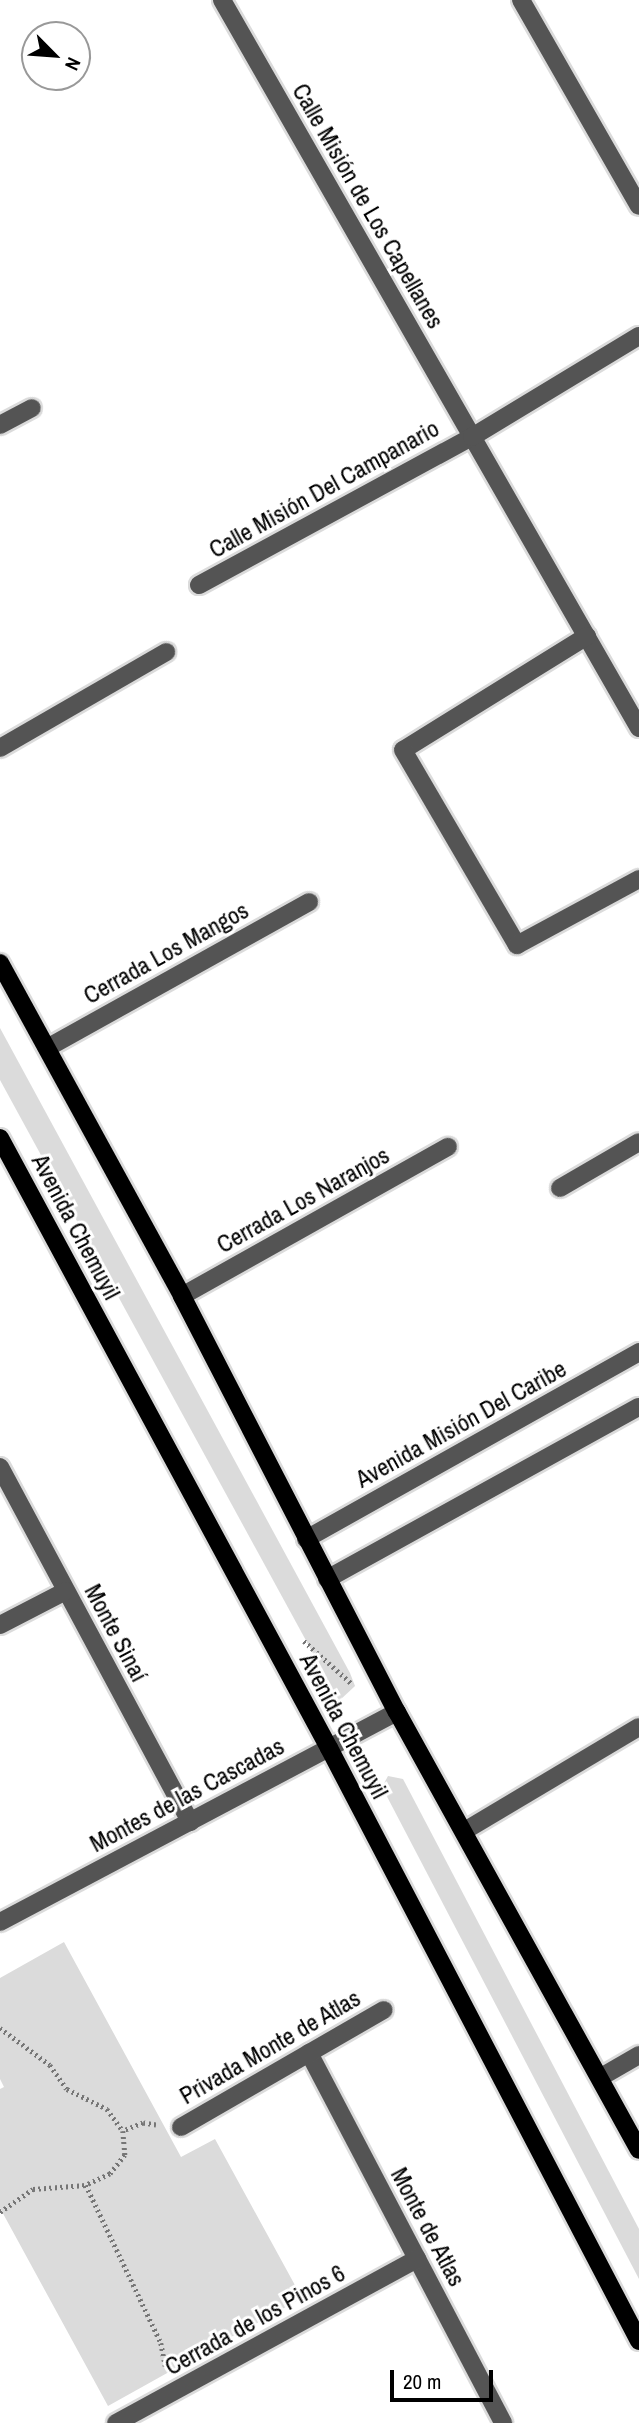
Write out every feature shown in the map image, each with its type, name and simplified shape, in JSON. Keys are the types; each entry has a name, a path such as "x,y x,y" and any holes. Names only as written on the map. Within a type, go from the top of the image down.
{"main road":[{"path":"0,963 182,1296 397,1712 466,1830 639,2150"},
{"name":"Avenida Chemuyil","path":"0,1138 329,1748 639,2341"}],"street":[{"name":"Calle Misión de Los Capellanes","path":"222,0 639,728"},
{"path":"521,0 637,198"},
{"name":"Calle Misión Del Campanario","path":"199,585 472,437 639,337"},
{"path":"0,425 32,408"},
{"path":"587,636 403,750 517,945 639,880"},
{"path":"0,748 166,652"},
{"name":"Cerrada Los Mangos","path":"47,1048 309,902"},
{"path":"560,1188 639,1142"},
{"name":"Cerrada Los Naranjos","path":"182,1296 448,1147"},
{"name":"Avenida Misión Del Caribe","path":"306,1539 639,1352"},
{"path":"327,1579 639,1407"},
{"name":"Monte Sinaí","path":"0,1467 190,1822"},
{"path":"0,1625 66,1591"},
{"name":"Montes de las Cascadas","path":"0,1922 397,1712"},
{"path":"466,1830 639,1727"},
{"name":"Privada Monte de Atlas","path":"181,2127 384,2010"},
{"name":"Monte de Atlas","path":"309,2053 503,2423"},
{"path":"601,2077 639,2055"},
{"name":"Cerrada de los Pinos 6","path":"116,2423 417,2259"}],"path":[{"path":"304,1641 355,1686"},
{"path":"0,2028 50,2065 66,2089 107,2109 123,2131 125,2155 110,2174 86,2185 33,2189 0,2212"},
{"path":"123,2131 143,2123 181,2127"},
{"path":"86,2185 161,2343 171,2393"}],"shaded area":[{"path":"0,1028 350,1673 355,1686 339,1701 0,1080"},
{"path":"388,1776 403,1779 639,2229 639,2279 382,1787"},
{"path":"64,1942 181,2157 215,2139 302,2298 108,2406 0,2208 0,2089 4,2087 0,2079 0,1978"}]}
